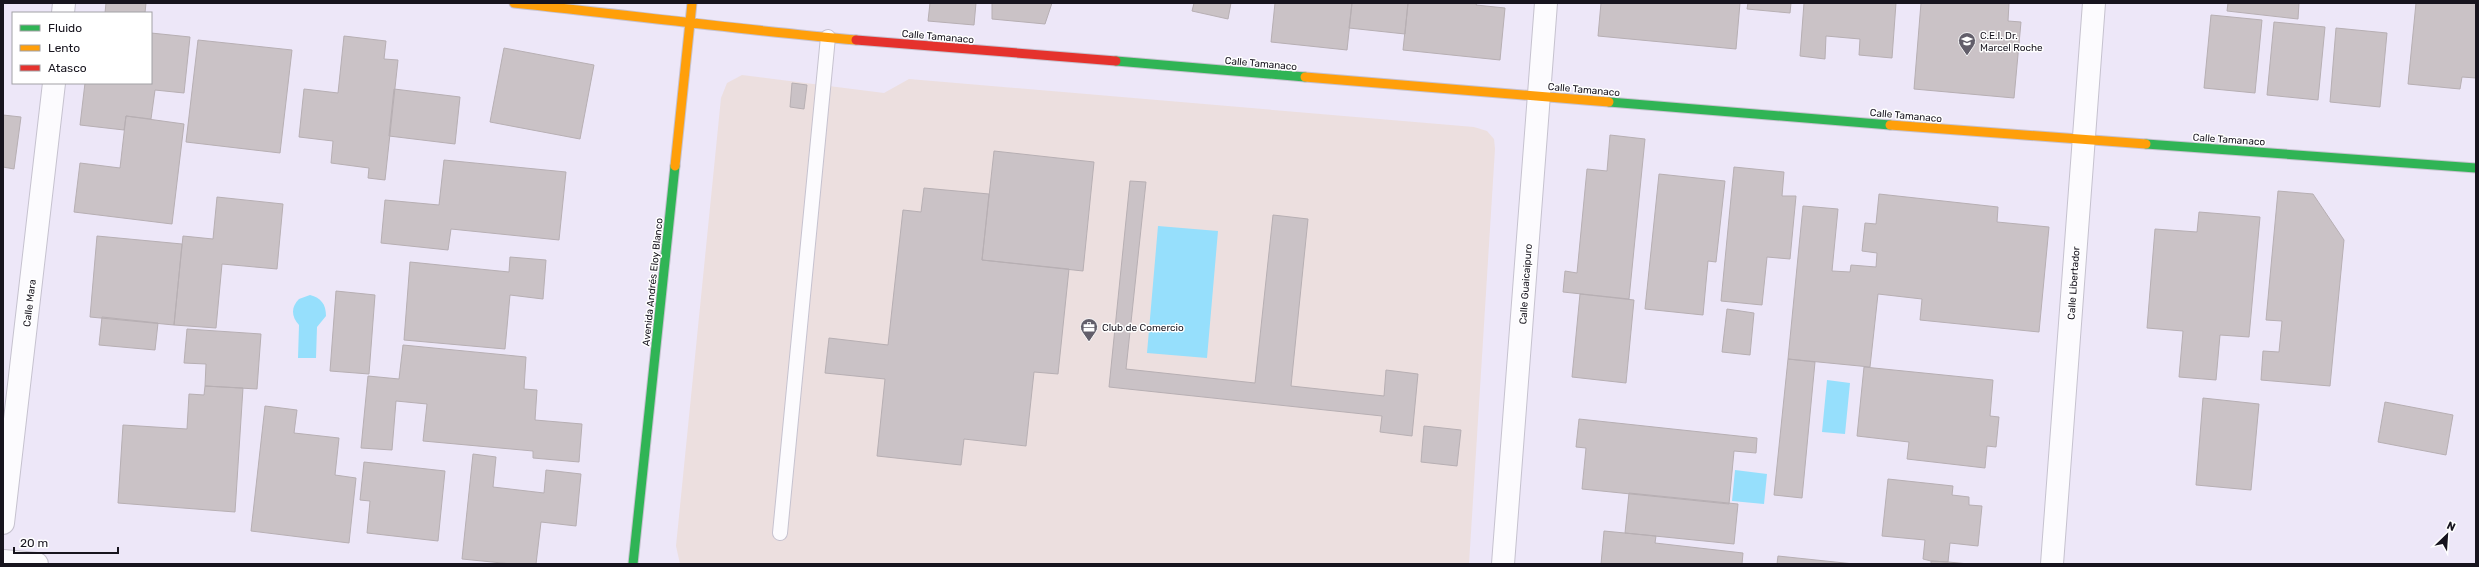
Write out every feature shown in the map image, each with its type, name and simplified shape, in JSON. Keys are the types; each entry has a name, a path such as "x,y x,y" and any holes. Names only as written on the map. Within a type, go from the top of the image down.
{"street":[{"name":"Calle Tamanaco","path":"514,3 690,21 777,34 2084,140 2476,168"},
{"name":"Avenida Andrés Eloy Blanco","path":"633,564 692,3"},
{"name":"Calle Guaicaipuro","path":"1503,564 1546,3"},
{"name":"Calle Libertador","path":"2052,564 2094,3"},
{"name":"Calle Mara","path":"3,523 54,84"},
{"path":"3,561 37,564"}],"lane":[{"path":"780,533 828,37"}],"shaded area":[{"name":"Club de Comercio","path":"742,75 884,93 909,79 1474,127 1487,131 1494,139 1495,149 1469,564 680,564 676,546 721,98 727,83"}],"water":[{"path":"1158,226 1218,231 1207,358 1147,353"},
{"path":"310,295 322,302 325,308 326,316 317,327 316,358 298,358 299,325 294,318 293,308 299,299"},
{"path":"1827,380 1850,383 1845,434 1822,432"},
{"path":"1735,470 1767,474 1764,504 1732,501"}],"building":[{"path":"106,3 146,3 145,12 105,12"},
{"path":"930,3 976,3 974,25 928,21"},
{"path":"992,3 1052,3 1045,24 992,19"},
{"path":"1194,3 1231,3 1228,19 1192,11"},
{"path":"1275,3 1352,3 1347,50 1271,42"},
{"path":"1352,3 1408,3 1405,34 1349,28"},
{"path":"1408,3 1477,3 1476,5 1505,8 1500,60 1403,50"},
{"path":"1601,3 1740,3 1736,49 1598,36"},
{"path":"1748,3 1791,3 1790,13 1747,9"},
{"path":"1804,3 1896,3 1892,58 1859,55 1860,39 1826,36 1825,59 1800,56"},
{"name":"C.E.I. Dr. Marcel Roche","path":"1921,3 2009,3 2008,21 2021,22 2014,98 1914,89"},
{"path":"2228,3 2299,3 2298,19 2227,11"},
{"path":"2416,3 2476,3 2476,78 2462,77 2460,89 2408,84"},
{"path":"2211,15 2262,20 2255,93 2204,88"},
{"path":"2274,22 2325,27 2318,100 2267,95"},
{"path":"2336,28 2387,33 2380,107 2330,102"},
{"path":"152,33 190,37 184,93 155,90 151,119 126,116 124,130 80,125 85,84 152,84"},
{"path":"344,36 386,41 384,59 398,60 385,180 368,178 369,168 331,163 333,141 299,137 304,89 338,93"},
{"path":"198,40 292,50 280,153 186,142"},
{"path":"504,48 594,65 580,139 490,122"},
{"path":"792,83 807,85 804,109 790,107"},
{"path":"394,89 460,97 455,144 389,136"},
{"path":"3,115 21,117 14,169 3,167"},
{"path":"126,116 184,124 172,224 74,212 80,163 120,168"},
{"path":"1610,135 1645,139 1629,299 1563,292 1565,271 1577,273 1587,169 1607,171"},
{"path":"994,151 1094,162 1083,271 982,260"},
{"path":"444,160 566,172 559,240 451,229 448,250 381,243 385,200 439,205"},
{"path":"1734,167 1784,172 1782,196 1796,196 1790,259 1767,257 1762,305 1721,301"},
{"path":"1659,174 1725,181 1716,262 1708,261 1703,315 1645,309"},
{"path":"1130,181 1146,182 1126,369 1255,383 1273,215 1308,219 1291,386 1384,396 1386,370 1418,374 1412,436 1380,432 1382,416 1109,387"},
{"path":"924,188 989,194 982,260 1069,269 1058,374 1034,372 1026,446 964,439 961,465 877,456 885,379 825,373 829,338 888,345 903,210 921,212"},
{"path":"2278,191 2313,194 2344,240 2330,386 2261,380 2263,351 2279,352 2282,321 2266,320"},
{"path":"1879,194 1998,207 1997,222 2049,227 2039,332 1920,320 1922,299 1878,294 1870,367 1788,359 1803,206 1838,209 1832,271 1850,272 1851,265 1876,267 1877,253 1862,251 1865,223 1876,224"},
{"path":"217,197 283,204 277,269 222,264 216,328 174,325 183,236 213,239"},
{"path":"2199,212 2260,217 2249,337 2220,335 2216,380 2179,377 2183,331 2147,328 2155,229 2197,232"},
{"path":"97,236 182,244 174,325 90,317"},
{"path":"510,257 546,260 543,299 510,295 505,349 404,340 410,262 509,272"},
{"path":"336,291 375,295 369,374 330,371"},
{"path":"1580,294 1634,300 1626,383 1572,377"},
{"path":"1727,309 1754,313 1750,355 1722,352"},
{"path":"102,317 158,323 155,350 99,345"},
{"path":"187,329 261,334 257,389 205,386 206,364 184,363"},
{"path":"403,345 526,357 524,389 537,390 535,420 582,424 579,462 533,458 533,451 423,441 427,404 396,401 392,450 361,448 368,376 399,379"},
{"path":"1788,359 1815,362 1802,498 1774,495"},
{"path":"1864,367 1993,380 1990,416 1999,417 1996,447 1987,446 1985,468 1907,459 1909,442 1857,436"},
{"path":"205,386 243,388 235,512 118,503 123,425 187,429 189,394 204,395"},
{"path":"2203,398 2259,404 2251,490 2196,485"},
{"path":"2385,402 2453,415 2446,455 2378,442"},
{"path":"265,406 297,410 294,433 339,438 335,475 356,478 349,543 251,531"},
{"path":"1579,419 1757,438 1756,453 1734,451 1729,504 1582,489 1586,448 1576,447"},
{"path":"1424,426 1461,430 1457,466 1421,462"},
{"path":"473,454 496,457 493,487 544,493 546,470 581,474 576,526 541,522 536,564 512,564 462,559"},
{"path":"364,462 445,471 438,541 367,533 370,501 360,500"},
{"path":"1888,479 1953,486 1952,495 1969,497 1969,505 1982,506 1978,546 1950,543 1948,562 1931,561 1923,559 1925,540 1882,536"},
{"path":"1629,493 1738,504 1734,544 1625,533"},
{"path":"1604,531 1656,536 1655,543 1743,553 1742,564 1601,564"},
{"path":"1778,556 1854,564 1777,564"},
{"path":"1931,561 1948,562 1969,564 1931,564"}],"traffic: fast":[{"path":"1116,61 1305,77"},
{"path":"1609,102 1890,125"},
{"path":"2146,144 2476,168"},
{"path":"633,564 675,166"}],"traffic: slow":[{"path":"514,3 856,40"},
{"path":"675,166 692,3"},
{"path":"1305,77 1609,102"},
{"path":"1890,125 2146,144"}],"traffic: jam":[{"path":"856,40 1116,61"}],"place":[{"name":"C.E.I. Dr. Marcel Roche","path":"1967,56"},
{"name":"Club de Comercio","path":"1089,342"}]}
